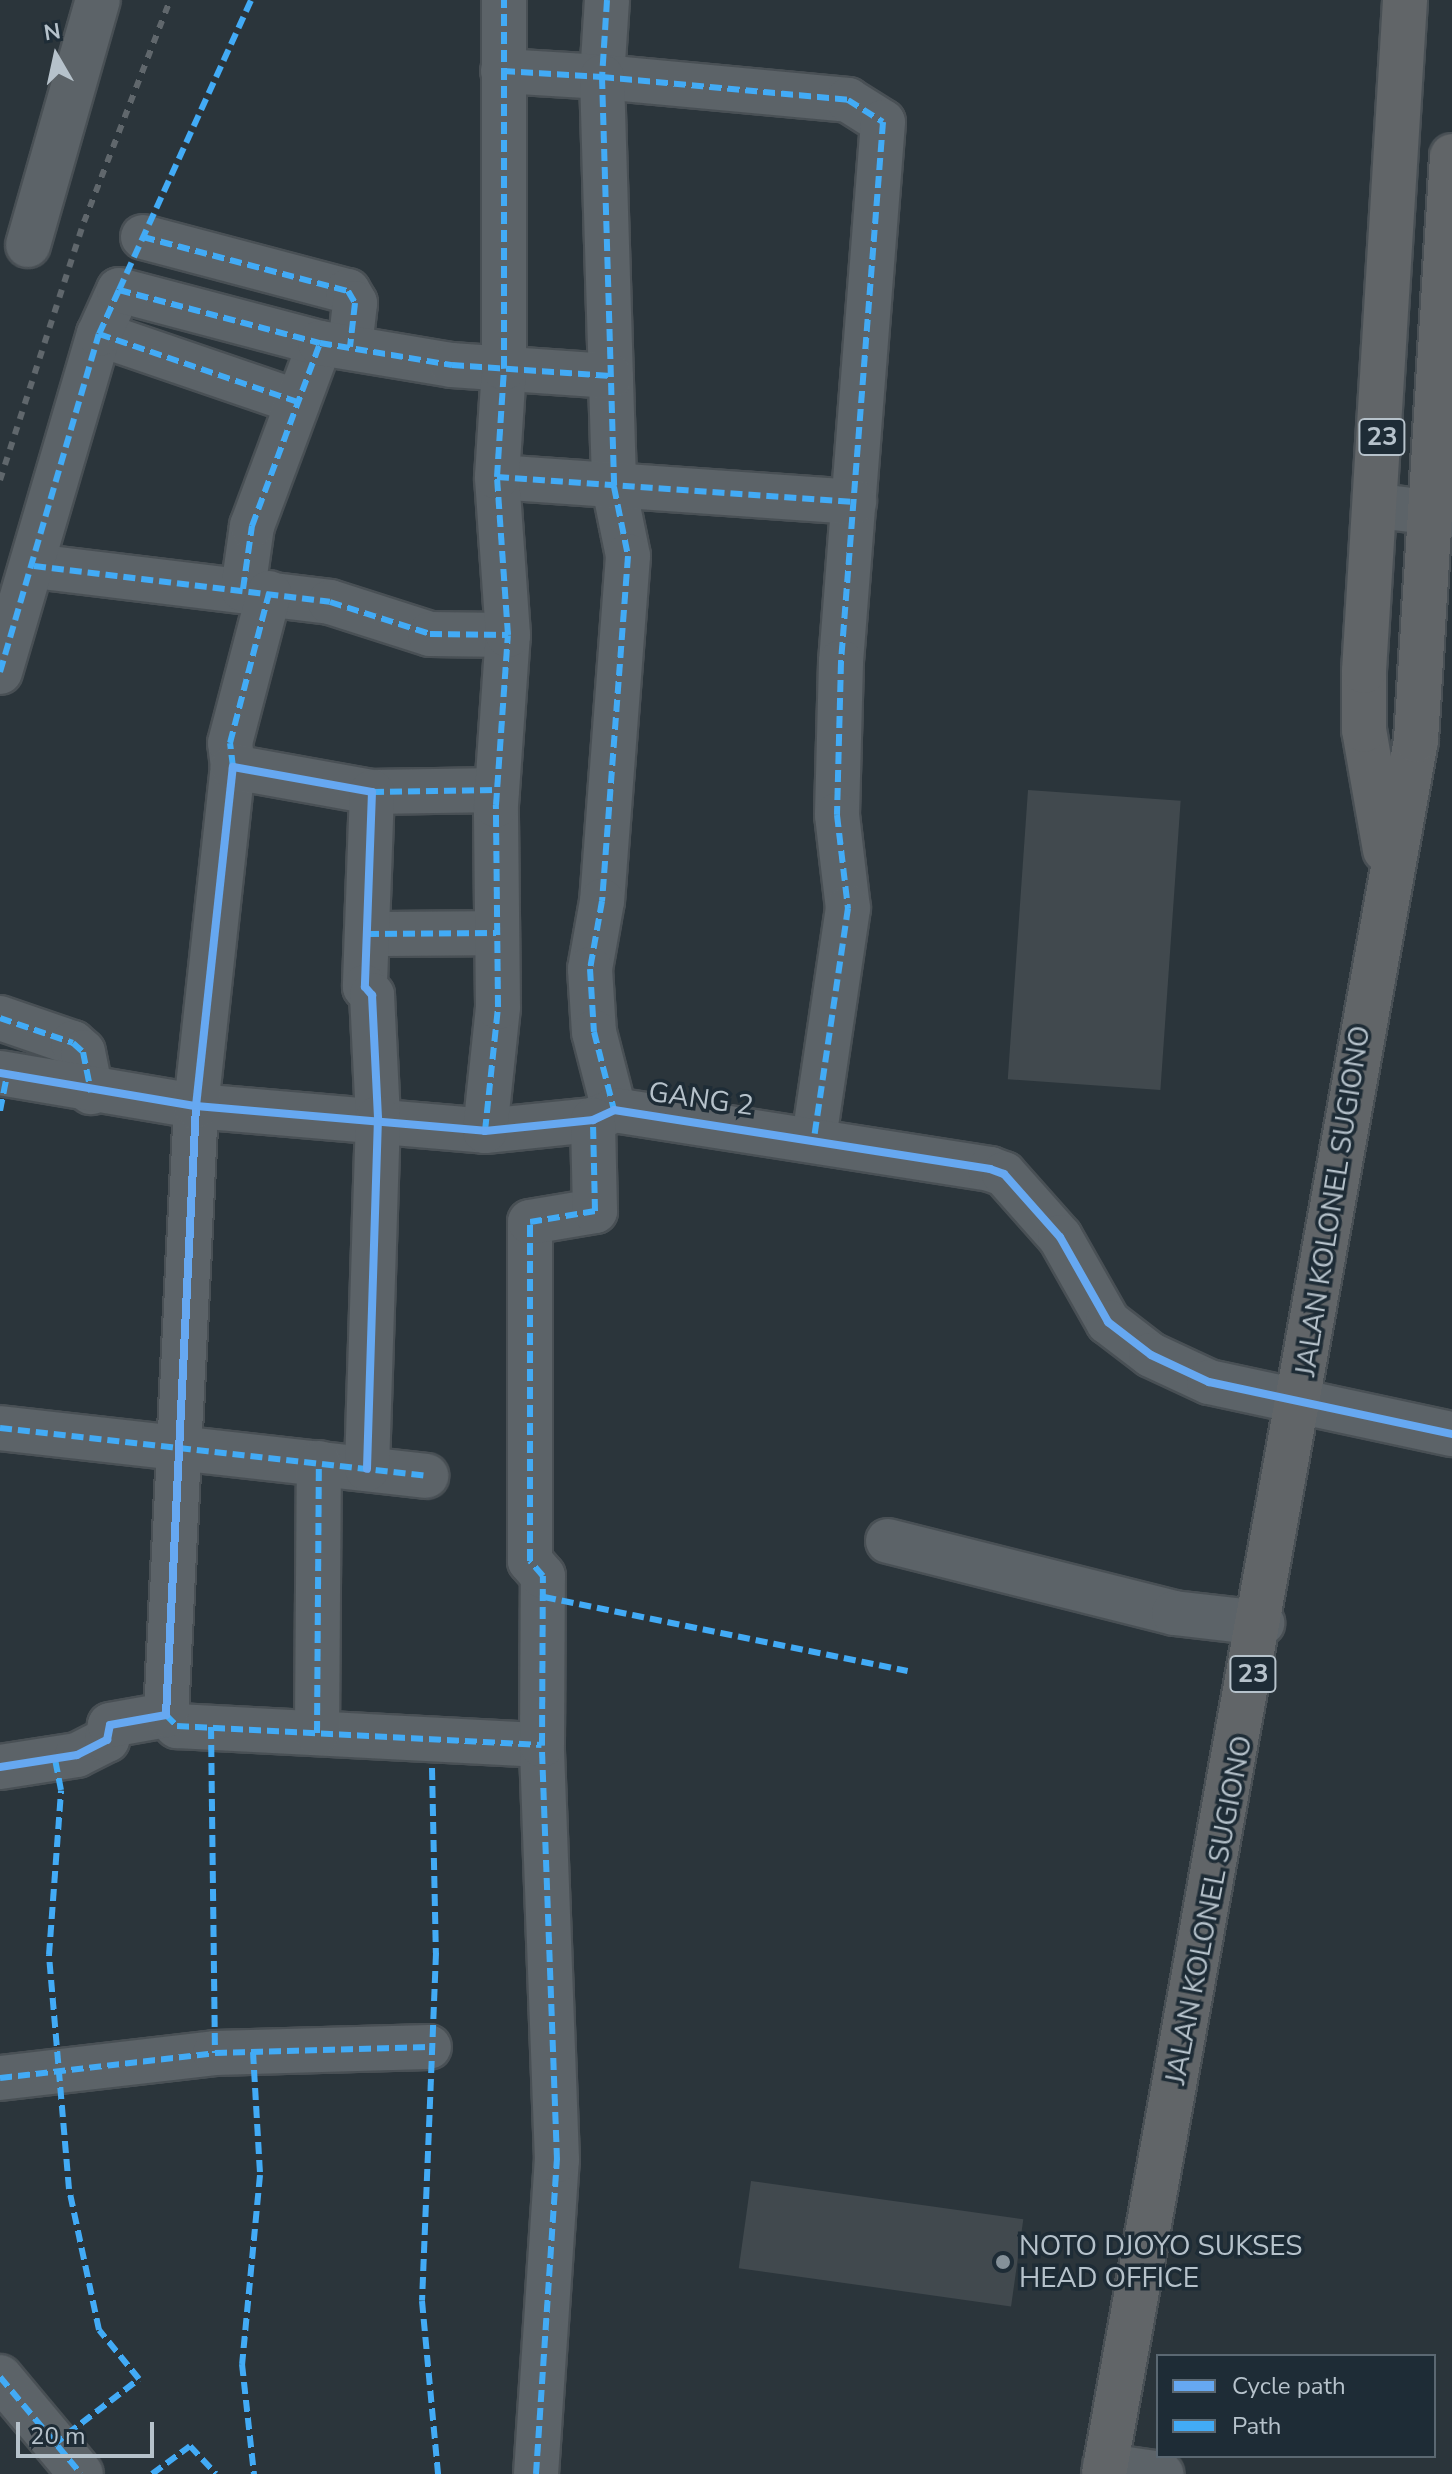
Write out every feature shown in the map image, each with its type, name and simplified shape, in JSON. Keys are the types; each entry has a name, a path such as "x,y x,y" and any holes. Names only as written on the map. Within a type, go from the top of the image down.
{"highway":[{"name":"JALAN KOLONEL SUGIONO","path":"1389,872 1364,730 1405,0"},
{"name":"JALAN KOLONEL SUGIONO","path":"1105,2470 1302,1401 1389,872 1416,740 1444,514 1452,156"}],"street":[{"path":"28,245 98,0"},
{"path":"485,1131 498,1007 497,790 508,635 497,477 504,368 504,0"},
{"path":"536,2474 557,2160 542,1745 543,1576 530,1561 530,1222 595,1211 604,1115 590,969 602,901 628,556 614,487 602,77 607,0"},
{"path":"503,71 848,100 880,117 837,815 848,908 814,1139"},
{"path":"143,237 348,291 355,303 335,345 298,402 252,526 256,591 230,743 233,767 196,1106 166,1715 177,1726 542,1745"},
{"path":"0,672 34,566 99,334 119,290 335,345 504,368 611,376"},
{"path":"99,334 298,402"},
{"path":"497,477 854,502"},
{"path":"1378,506 1444,514"},
{"path":"34,566 330,602 430,634 508,635"},
{"path":"233,767 372,792 497,790"},
{"path":"367,1469 378,1118 367,934 372,792"},
{"path":"367,934 496,933"},
{"path":"0,1018 73,1043 83,1052 91,1092"},
{"name":"GANG 2","path":"2,1086 91,1092 196,1106 378,1118 485,1131 604,1115 814,1139 1004,1174 1060,1237 1108,1322 1151,1355 1209,1382 1452,1434"},
{"path":"0,1428 426,1476"},
{"path":"317,1733 319,1463"},
{"path":"888,1541 1174,1613 1262,1623"},
{"path":"0,1767 77,1755 107,1740 110,1725 166,1715"},
{"path":"0,2078 215,2053 429,2047"},
{"path":"0,2377 81,2474"},
{"path":"1105,2470 1161,2474"}],"building":[{"path":"1028,790 1181,801 1160,1090 1008,1079"},
{"path":"751,2181 1023,2219 1011,2306 739,2268"}],"railway":[{"path":"0,480 84,222 170,0"}],"marked path":[{"path":"119,290 251,0"},
{"path":"485,1131 498,1007 496,805 508,635 497,477 504,368 504,0"},
{"path":"607,0 602,77 848,100 883,122 841,662 837,815 848,908 814,1139"},
{"path":"503,71 602,77 614,487 628,556 602,901 590,969 594,1032 614,1110"},
{"path":"143,237 348,291 355,303 350,347"},
{"path":"0,672 99,334 119,290 320,343 452,365 611,376"},
{"path":"99,334 298,402"},
{"path":"243,589 252,526 320,343"},
{"path":"497,477 854,502"},
{"path":"34,566 330,602 430,634 508,635"},
{"path":"233,767 230,743 269,593"},
{"path":"372,792 497,790"},
{"path":"367,934 496,933"},
{"path":"0,1018 73,1043 83,1052 91,1092"},
{"path":"0,1111 7,1075"},
{"path":"536,2474 557,2160 542,1745 543,1576 530,1561 530,1222 595,1211 593,1120"},
{"path":"0,1428 426,1476"},
{"path":"317,1733 319,1463"},
{"path":"544,1597 908,1671"},
{"path":"166,1715 177,1726 542,1745"},
{"path":"211,1727 215,2053"},
{"path":"53,2445 139,2379 99,2330 69,2189 49,1955 61,1790 55,1759"},
{"path":"432,1768 436,1953 422,2301 438,2474"},
{"path":"0,2078 215,2053 429,2047"},
{"path":"253,2052 260,2175 242,2364 254,2474"},
{"path":"0,2377 81,2474"},
{"path":"152,2474 190,2446 216,2474"}],"cycle path":[{"path":"0,1767 77,1755 107,1740 110,1725 166,1715 196,1106 233,767 372,792 365,987 372,995 378,1118 367,1469"},
{"path":"0,1073 196,1106 485,1131 593,1120 614,1110 990,1169 1004,1174 1060,1237 1108,1322 1151,1355 1209,1382 1452,1434"}],"place":[{"name":"NOTO DJOYO SUKSES HEAD OFFICE","path":"1003,2262"}]}
